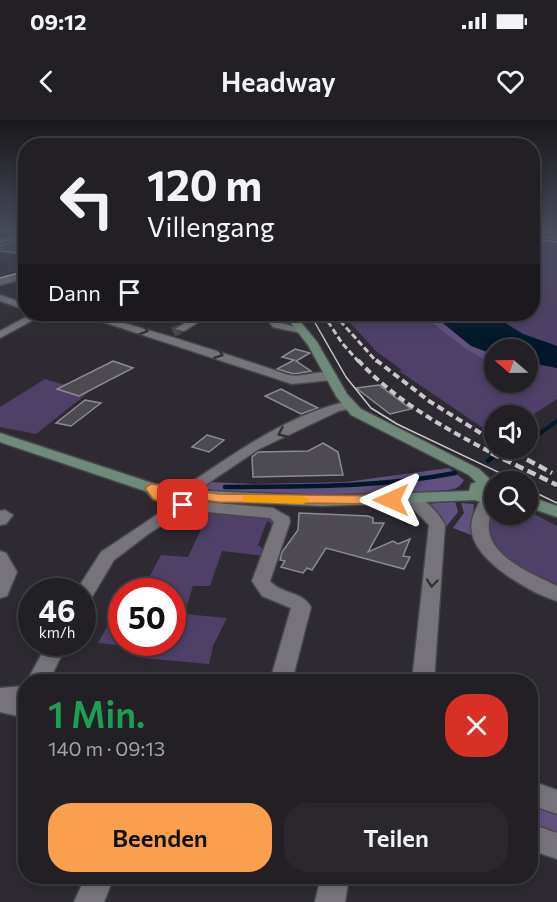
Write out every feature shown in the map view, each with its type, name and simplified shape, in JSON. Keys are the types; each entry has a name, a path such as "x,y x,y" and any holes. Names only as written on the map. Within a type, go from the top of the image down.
{"main road":[{"path":"294,321 347,402 372,422 474,472 484,487"},
{"path":"0,437 151,488"},
{"path":"183,500 411,499 484,493"},
{"path":"538,505 557,512"}],"street":[{"path":"0,282 18,277"},
{"path":"0,298 18,304"},
{"path":"0,335 26,321"},
{"path":"118,321 172,332 292,380 331,376"},
{"path":"172,332 193,321"},
{"path":"274,321 277,325 301,330"},
{"path":"93,578 102,563 116,548 254,446 347,402"},
{"path":"151,488 158,496 273,513 281,517 282,522 261,581 272,594 296,601 301,607 283,674"},
{"path":"411,499 434,519 437,525 424,674"},
{"path":"484,504 479,529 484,545 507,567 557,594"},
{"path":"0,557 8,572 0,591"},
{"path":"42,674 51,656"},
{"path":"0,697 18,696"},
{"path":"0,703 18,707"},
{"path":"538,795 557,802"},
{"path":"538,839 557,846"},
{"path":"89,902 97,884"},
{"path":"330,902 333,884"}],"shaded area":[{"path":"540,265 557,265 557,346 523,334 502,321 540,321"},
{"path":"348,321 443,321 484,348 484,393 538,393 538,364 557,368 557,399 538,411 538,405 484,405 484,429 399,371 402,370 377,352"},
{"path":"430,321 440,321 461,338 484,350 484,359 466,349"},
{"path":"45,379 89,392 36,434 0,427 0,407"},
{"path":"449,468 464,480 454,489 436,491 282,495 245,494 204,487 209,482 254,484 346,482"},
{"path":"455,501 458,512 446,527 428,504"},
{"path":"461,503 474,504 471,535 453,528 464,513"},
{"path":"183,510 272,516 276,526 267,521 258,545 266,551 264,556 222,551 210,586 193,586 186,608 186,578 149,578 161,555 188,557 203,525 166,521"},
{"path":"538,516 557,526 557,584 509,562 487,539 487,525 538,525"},
{"path":"186,614 227,618 213,646 209,664 142,658 143,656 186,656"},
{"path":"108,625 108,644 98,643"},
{"path":"538,808 557,815 557,836 538,829"}],"water":[{"path":"441,321 502,321 523,334 537,339 484,339 484,351 471,346"},
{"path":"538,339 557,346 557,368 538,364"}],"building":[{"path":"295,349 310,353 296,361 311,371 294,374 277,369 294,360 282,357"},
{"path":"113,361 133,368 79,396 57,389"},
{"path":"379,385 411,409 390,414 356,388"},
{"path":"281,389 318,408 301,414 265,396"},
{"path":"85,400 101,403 71,426 56,423"},
{"path":"207,435 224,440 209,452 192,447"},
{"path":"323,443 338,452 343,475 253,477 252,457 258,452 308,451"},
{"path":"299,513 368,516 373,518 373,523 384,523 368,552 393,541 398,544 410,539 403,556 410,557 404,569 326,548 312,570 307,568 303,573 281,567 285,561 280,560 282,552 298,530"}],"waterway":[{"path":"538,435 557,421"},
{"path":"225,487 369,484 455,473"}],"tunnel":[{"path":"173,332 180,329"}],"tram line":[{"path":"0,278 18,273"},
{"path":"314,321 346,377 371,408 397,424 496,471"},
{"path":"538,494 557,503"}],"railway":[{"path":"328,321 342,343 359,362"},
{"path":"340,321 377,362"},
{"path":"358,360 372,375 422,413 484,448"},
{"path":"376,360 429,401 484,435"},
{"path":"503,459 557,485"},
{"path":"526,459 552,473"}],"slow traffic":[{"path":"247,499 303,500"}],"route":[{"path":"183,505 158,496 151,488 183,495 237,499 391,500"}]}
